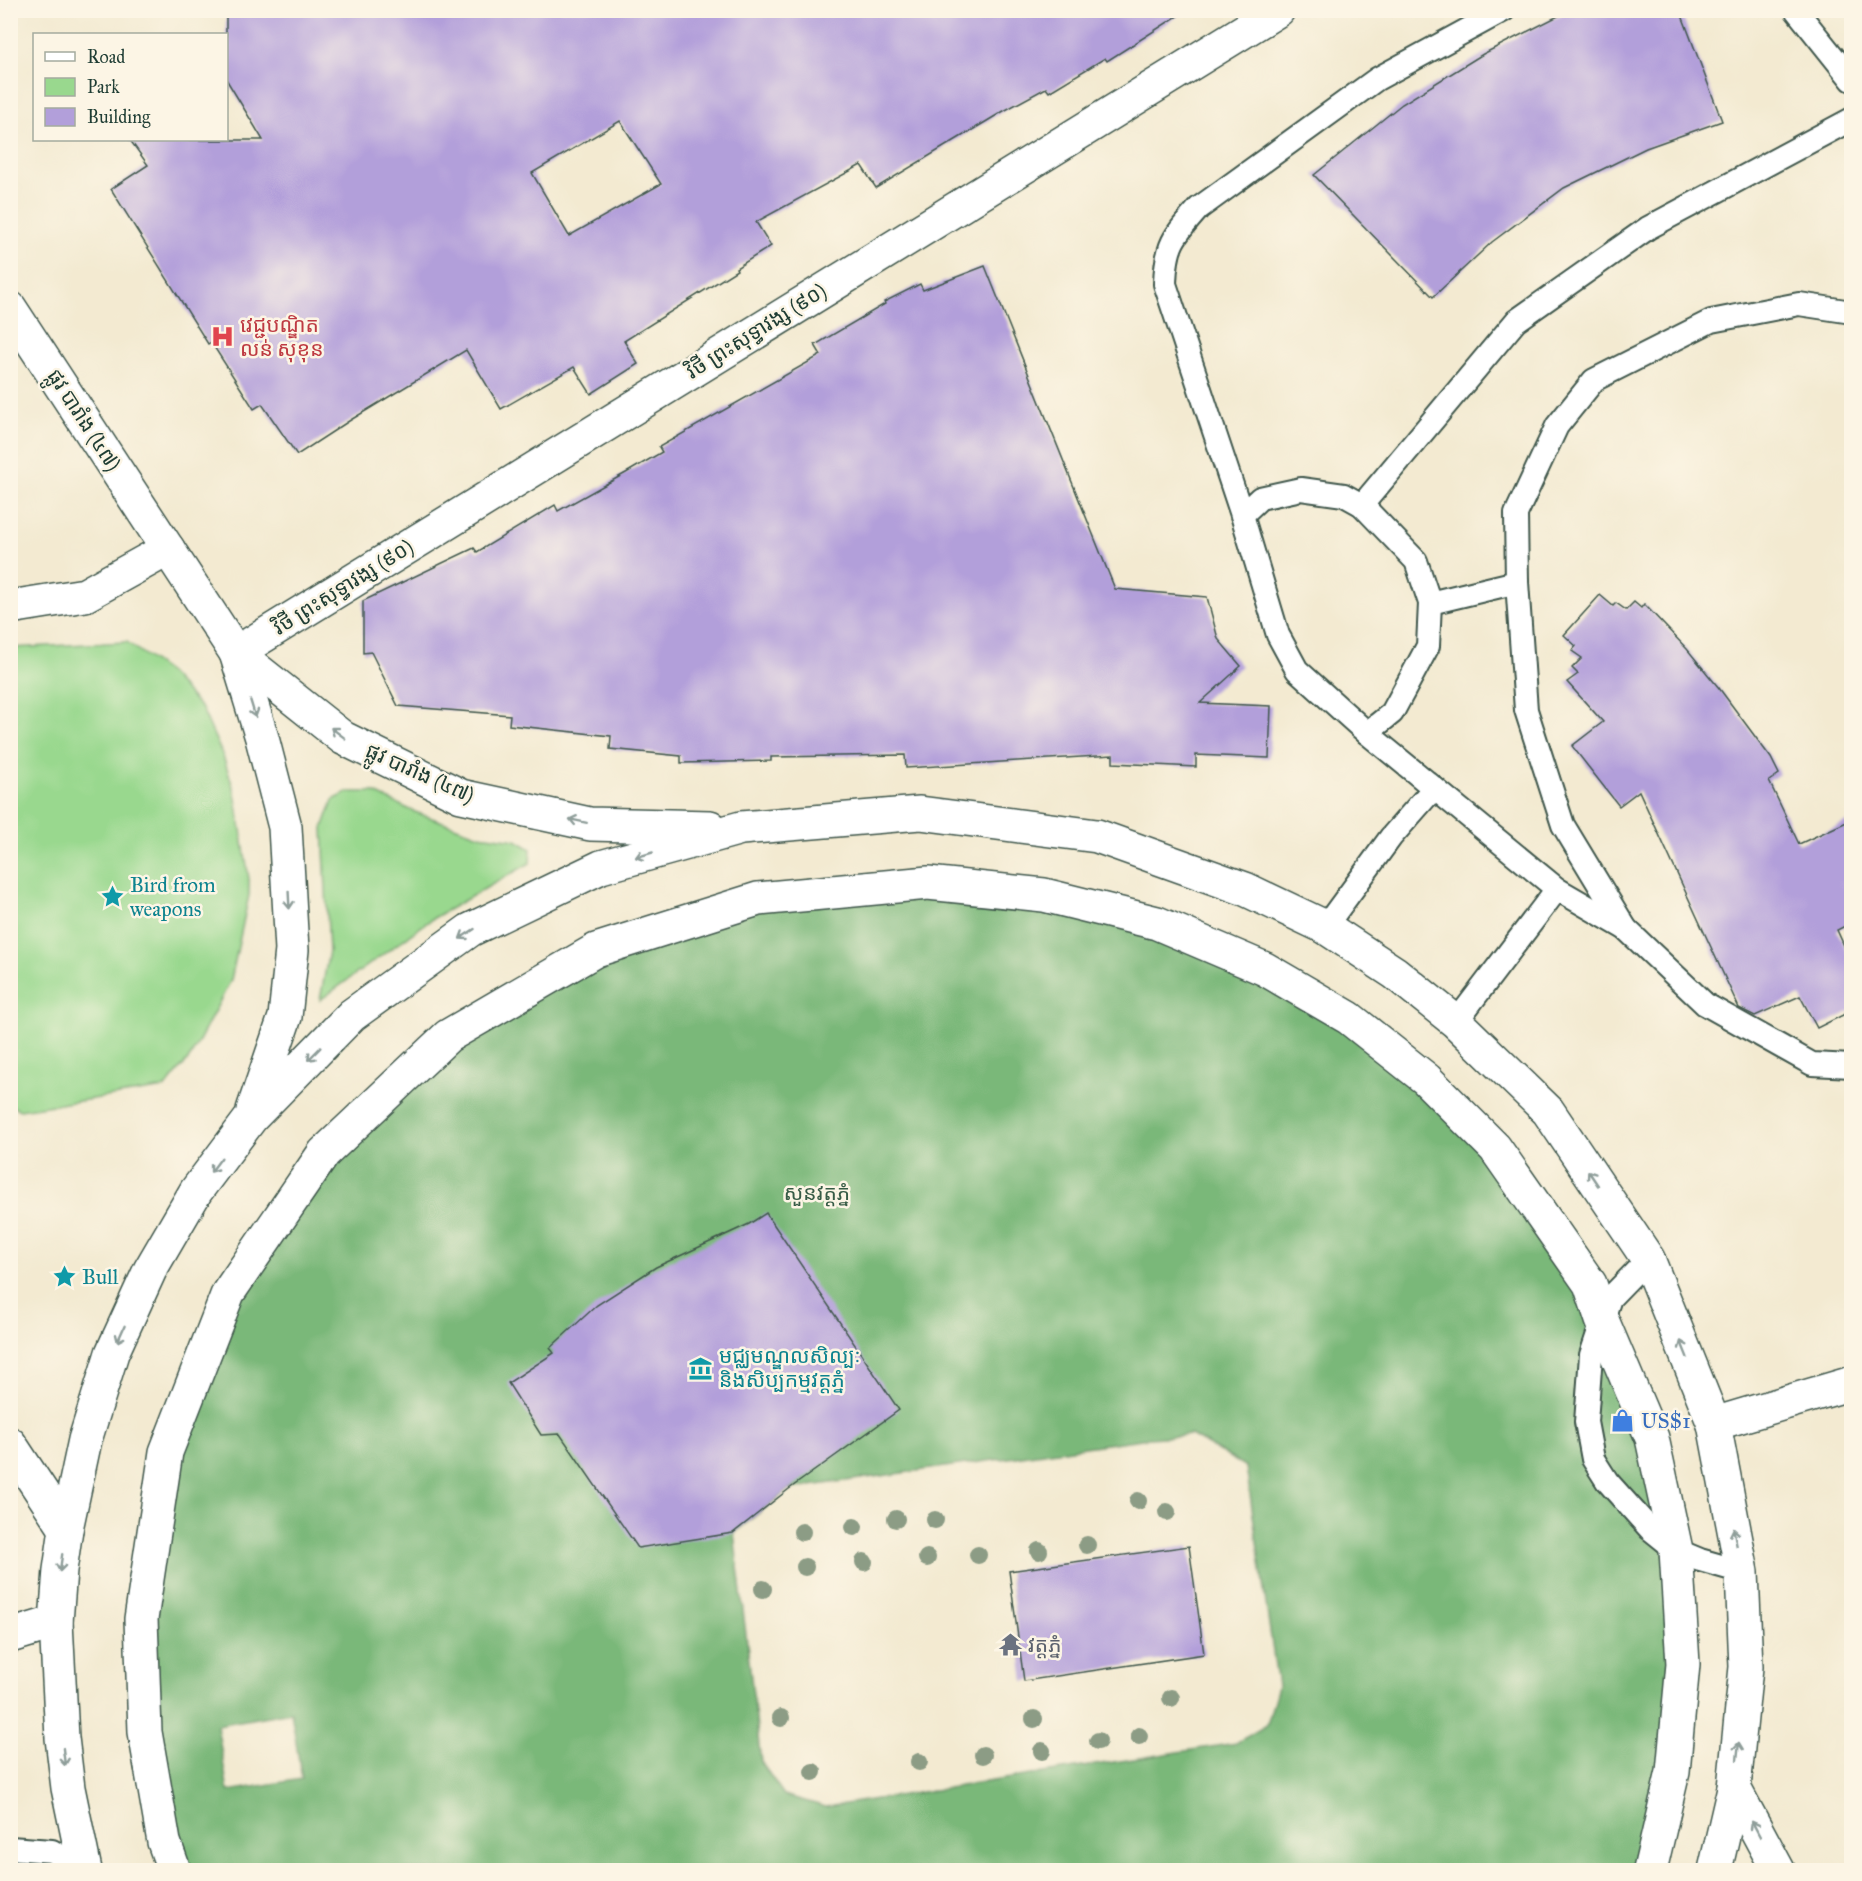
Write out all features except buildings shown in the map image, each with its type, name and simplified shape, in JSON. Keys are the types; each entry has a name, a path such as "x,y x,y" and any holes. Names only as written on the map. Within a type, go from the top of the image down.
{"street":[{"name":"វិថី ព្រះសុទ្ធាវង្ស (៩០)","path":"236,653 1278,10"},
{"name":"ផ្លូវ បារាំង (៤៧)","path":"10,308 236,653 262,738 285,827 292,950 285,1017 251,1118"},
{"path":"10,607 85,595 168,549"},
{"name":"ផ្លូវ បារាំង (៤៧)","path":"236,653 344,738 461,796 590,824 741,828"},
{"path":"85,1870 64,1758 58,1687 56,1622 66,1529 85,1440 112,1353 150,1270 196,1191 251,1118 352,1015 470,930 601,867 741,828 920,813 1097,836 1245,889 1325,927 1395,973 1456,1022 1548,1112 1648,1259 1714,1424 1742,1572 1746,1667 1734,1788 1715,1870"},
{"path":"174,1870 164,1842 145,1732 141,1619 166,1452 228,1293 324,1153 448,1036 596,950 758,898 928,883 1044,895 1157,923 1265,969 1349,1018 1426,1079 1495,1148 1590,1284 1602,1320 1652,1438 1676,1550 1682,1675 1673,1772 1650,1870"},
{"path":"1714,1424 1851,1383"},
{"path":"10,1444 66,1529"},
{"path":"10,1636 56,1622"},
{"path":"1734,1788 1778,1870"}],"lane":[{"path":"1504,10 1377,79 1199,208 1175,234 1166,258 1165,284 1242,515 1278,635 1297,670 1367,733 1557,889 1626,929 1705,1004 1812,1064 1851,1066"},
{"path":"1796,10 1851,80"},
{"path":"1362,505 1516,321 1648,228 1851,119"},
{"path":"1626,929 1563,825 1526,710 1517,582 1516,514 1557,426 1594,380 1711,321 1799,304 1851,312"},
{"path":"1242,515 1260,498 1301,489 1344,495 1362,505 1416,561 1430,603 1428,646 1392,713 1367,733"},
{"path":"1430,603 1517,582"},
{"path":"1325,927 1391,837 1434,788"},
{"path":"1456,1022 1557,889"},
{"path":"1648,1259 1610,1298 1591,1355 1586,1422 1593,1459 1607,1481 1650,1529 1676,1550 1700,1560 1742,1572"},
{"path":"10,1848 52,1851 85,1870"}],"green space":[{"path":"127,642 169,673 202,709 223,756 235,793 249,879 249,895 231,980 191,1056 165,1088 20,1110 10,1105 11,648"},
{"path":"349,792 373,792 415,812 479,835 516,840 531,849 530,863 432,919 320,1000 329,951 323,828 333,800"},
{"name":"សួនវត្ដភ្នំ","path":"928,892 1043,903 1155,931 1344,1025 1488,1154 1582,1288 1645,1440 1668,1551 1674,1664 1641,1870 183,1870 173,1840 149,1619 174,1453 236,1297 331,1158 454,1044 599,958 760,907","holes":["1191,1435 1246,1467 1278,1686 1267,1725 1236,1743 826,1807 784,1795 761,1762 734,1533 789,1489 1149,1438","291,1712 302,1779 228,1791 217,1725"]}],"place":[{"name":"វេជ្ជបណ្ឌិត លន់ សុខុន","path":"222,337"},
{"name":"Bird from weapons","path":"112,897"},
{"name":"Bull","path":"64,1277"},
{"name":"មជ្ឈមណ្ឌលសិល្បៈ និងសិប្បកម្មវត្តភ្នំ","path":"701,1368"},
{"name":"US$1","path":"1623,1421"},
{"name":"វត្ដភ្នំ","path":"1010,1645"}]}
